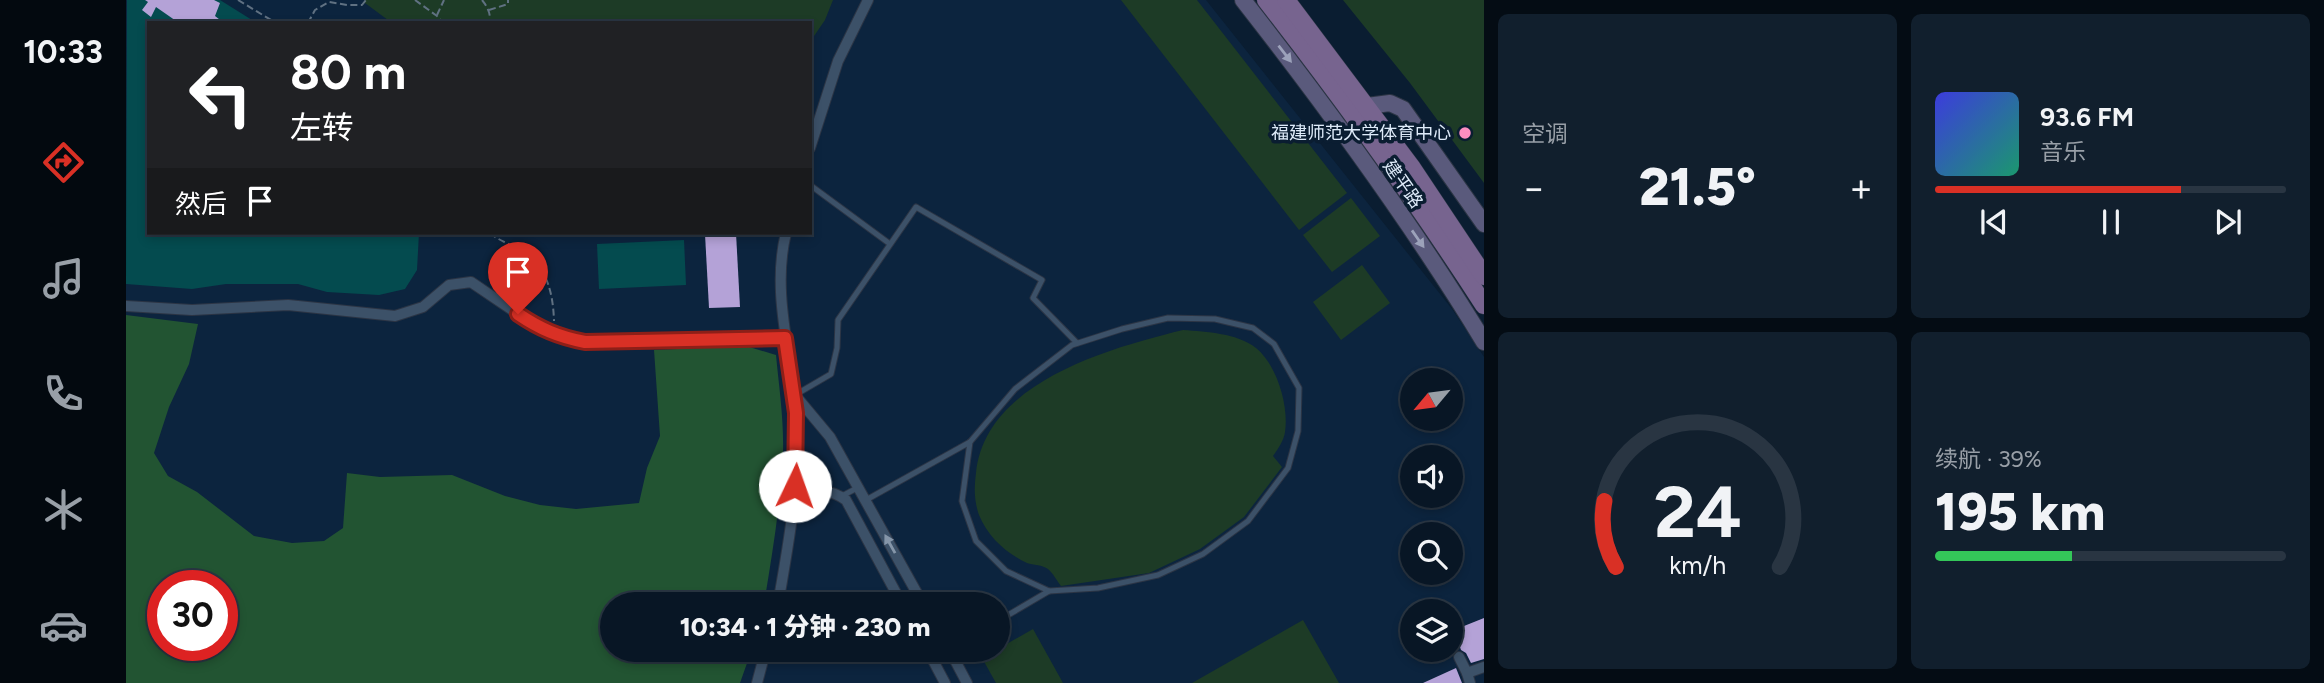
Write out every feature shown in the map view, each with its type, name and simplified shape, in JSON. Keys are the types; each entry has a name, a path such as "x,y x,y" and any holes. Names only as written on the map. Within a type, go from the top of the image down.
{"main road":[{"name":"建平路","path":"1266,0 1391,167 1484,306"},
{"name":"建平路","path":"1286,0 1367,106 1484,276"}],"street":[{"path":"812,142 838,61 868,0"},
{"path":"1243,0 1385,192 1484,342"},
{"path":"1367,106 1390,103 1403,109 1484,224"},
{"path":"780,592 792,504 797,431 795,395 785,338 781,253 786,235"},
{"path":"126,306 192,310 288,305 395,316 423,307 449,285 471,282 539,328 585,342 785,338"},
{"path":"795,395 830,438 916,592"},
{"path":"792,504 817,491 835,493 846,500 896,592"},
{"path":"757,683 763,662"},
{"path":"933,662 945,683"},
{"path":"956,662 966,682"},
{"path":"1461,662 1469,678 1484,667"}],"lane":[{"path":"812,187 890,244"},
{"path":"795,395 831,374 837,348 838,320 916,207 1042,280 1033,298 1077,344"},
{"path":"866,500 970,442 1016,389 1077,344 1168,318 1215,319 1253,328 1274,344 1299,388 1298,431 1288,468 1248,521 1203,554 1158,576 1098,588 1049,591 1010,614"},
{"path":"970,442 962,500 976,541 1006,571 1049,591"},
{"path":"840,497 859,487"}],"path":[{"path":"238,0 273,21"},
{"path":"309,21 314,10 329,2 362,5 366,0"},
{"path":"415,0 441,21"},
{"path":"437,16 444,0"},
{"path":"482,0 490,21"},
{"path":"488,11 508,4 508,0"},
{"path":"494,235 522,251 538,264 548,281 555,335"}],"shaded area":[{"path":"126,0 1206,0 1452,309 1484,357 1484,683 126,683"},
{"path":"127,0 220,0 254,21 147,21 147,235 419,235 417,270 405,289 379,295 327,292 298,284 226,284 192,289 126,284"},
{"path":"365,0 833,0 825,20 812,39 812,21 389,21 365,3"},
{"path":"1121,0 1197,0 1347,193 1299,230"},
{"name":"福建师范大学体育中心","path":"1343,0 1484,0 1484,183 1410,83"},
{"path":"1351,198 1380,236 1332,272 1303,235"},
{"path":"684,240 686,285 599,289 597,244"},
{"path":"1362,265 1390,303 1341,340 1313,302"},
{"path":"126,315 198,324 189,364 169,407 154,453 168,476 197,492 254,536 292,543 324,541 343,528 347,473 380,477 452,475 505,496 540,505 576,509 639,503 647,468 660,436 654,350 746,346 776,355 783,453 766,592 600,592 600,662 747,662 740,683 126,683"},
{"path":"1183,330 1231,336 1248,343 1263,355 1275,375 1283,398 1286,422 1284,435 1273,456 1282,467 1244,517 1200,549 1149,573 1061,586 1048,569 1027,563 1005,549 983,523 977,510 975,489 984,441 1002,415 1026,393 1056,374 1121,347"},
{"path":"1303,620 1339,683 1192,683"},
{"path":"1033,629 1063,683 996,683 984,662 1010,662 1010,642"}],"building":[{"path":"145,0 214,0 220,3 215,16 221,21 176,21 156,7 151,17 142,10 148,2"},
{"path":"705,235 736,235 740,307 709,308"},
{"path":"1484,618 1484,659 1471,663 1463,651 1463,626"},
{"path":"1456,668 1462,683 1423,683"}],"place":[{"name":"福建师范大学体育中心","path":"1465,133"}],"route":[{"path":"518,314 539,328 560,337 585,342 785,338 795,395 795,486"}]}
